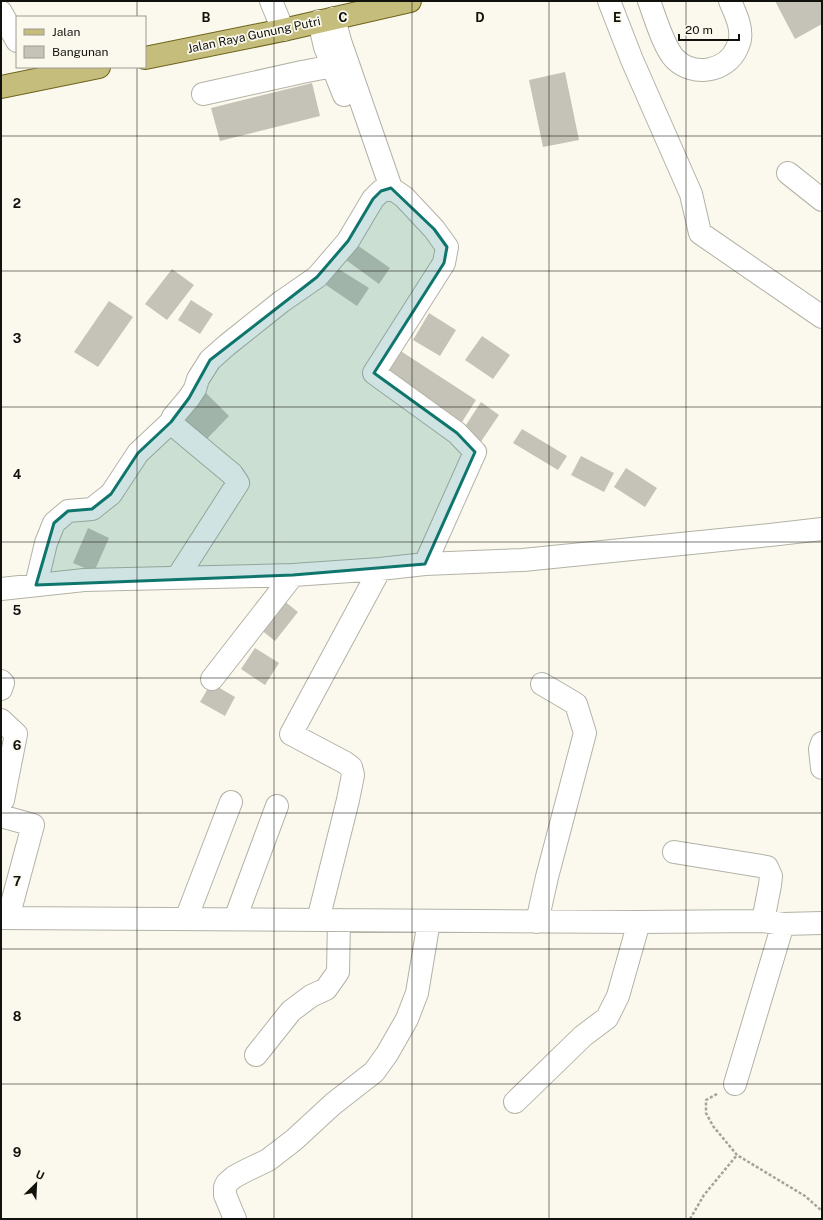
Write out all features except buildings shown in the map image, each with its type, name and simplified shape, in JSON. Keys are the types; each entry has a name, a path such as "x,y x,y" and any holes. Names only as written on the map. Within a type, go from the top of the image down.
{"main road":[{"name":"Jalan Raya Gunung Putri","path":"146,58 283,30 410,1"},
{"path":"1,87 36,73 88,68"}],"street":[{"path":"271,1 283,30"},
{"path":"609,1 632,60 691,194 700,233 822,317"},
{"path":"649,1 668,49 676,60 688,67 702,71 714,68 726,62 735,53 740,40 739,24 730,1"},
{"path":"1,12 16,39"},
{"path":"326,20 325,47 368,156"},
{"path":"326,20 343,48 391,188 404,197 434,228 447,247 444,263 374,373 458,433 475,452 425,564"},
{"path":"203,94 333,66"},
{"path":"788,173 822,200"},
{"path":"36,585 46,543 54,523 68,512 92,509 111,494 138,453 171,422 172,417 189,398 195,389 198,379 210,360 281,302 317,277 348,241 373,199 381,191 391,188"},
{"path":"171,422 232,474 238,483 177,578"},
{"path":"1,589 84,580 293,575 380,569 425,564 523,560 822,529"},
{"path":"256,1055 291,1011 311,996 326,989 338,972 328,920 353,775 351,767 344,762 291,734 380,569"},
{"path":"212,680 293,575"},
{"path":"1,681 3,683 1,689"},
{"path":"536,922 585,733 576,704 542,684"},
{"path":"1,720 16,734 3,800 1,803"},
{"path":"822,743 820,749 822,768"},
{"path":"186,918 231,802"},
{"path":"235,919 277,806"},
{"path":"1,816 33,825 4,918 822,923"},
{"path":"674,852 767,867 770,876 773,922 735,1084"},
{"path":"235,1219 225,1194 225,1187 227,1183 234,1177 268,1160 294,1140 333,1104 374,1072 387,1054 407,1019 417,993 429,921"},
{"path":"515,1102 583,1036 607,1018 618,996 639,922"}],"path":[{"path":"735,1084 706,1100 706,1113 713,1126 737,1155 805,1196 822,1212"},
{"path":"690,1219 704,1195 737,1155"}],"highlighted area":[{"path":"391,188 434,229 447,247 444,263 374,373 457,433 475,452 425,564 293,575 36,585 54,523 68,511 92,509 111,494 138,453 171,422 189,398 210,360 317,277 348,241 373,199 381,191"}]}
